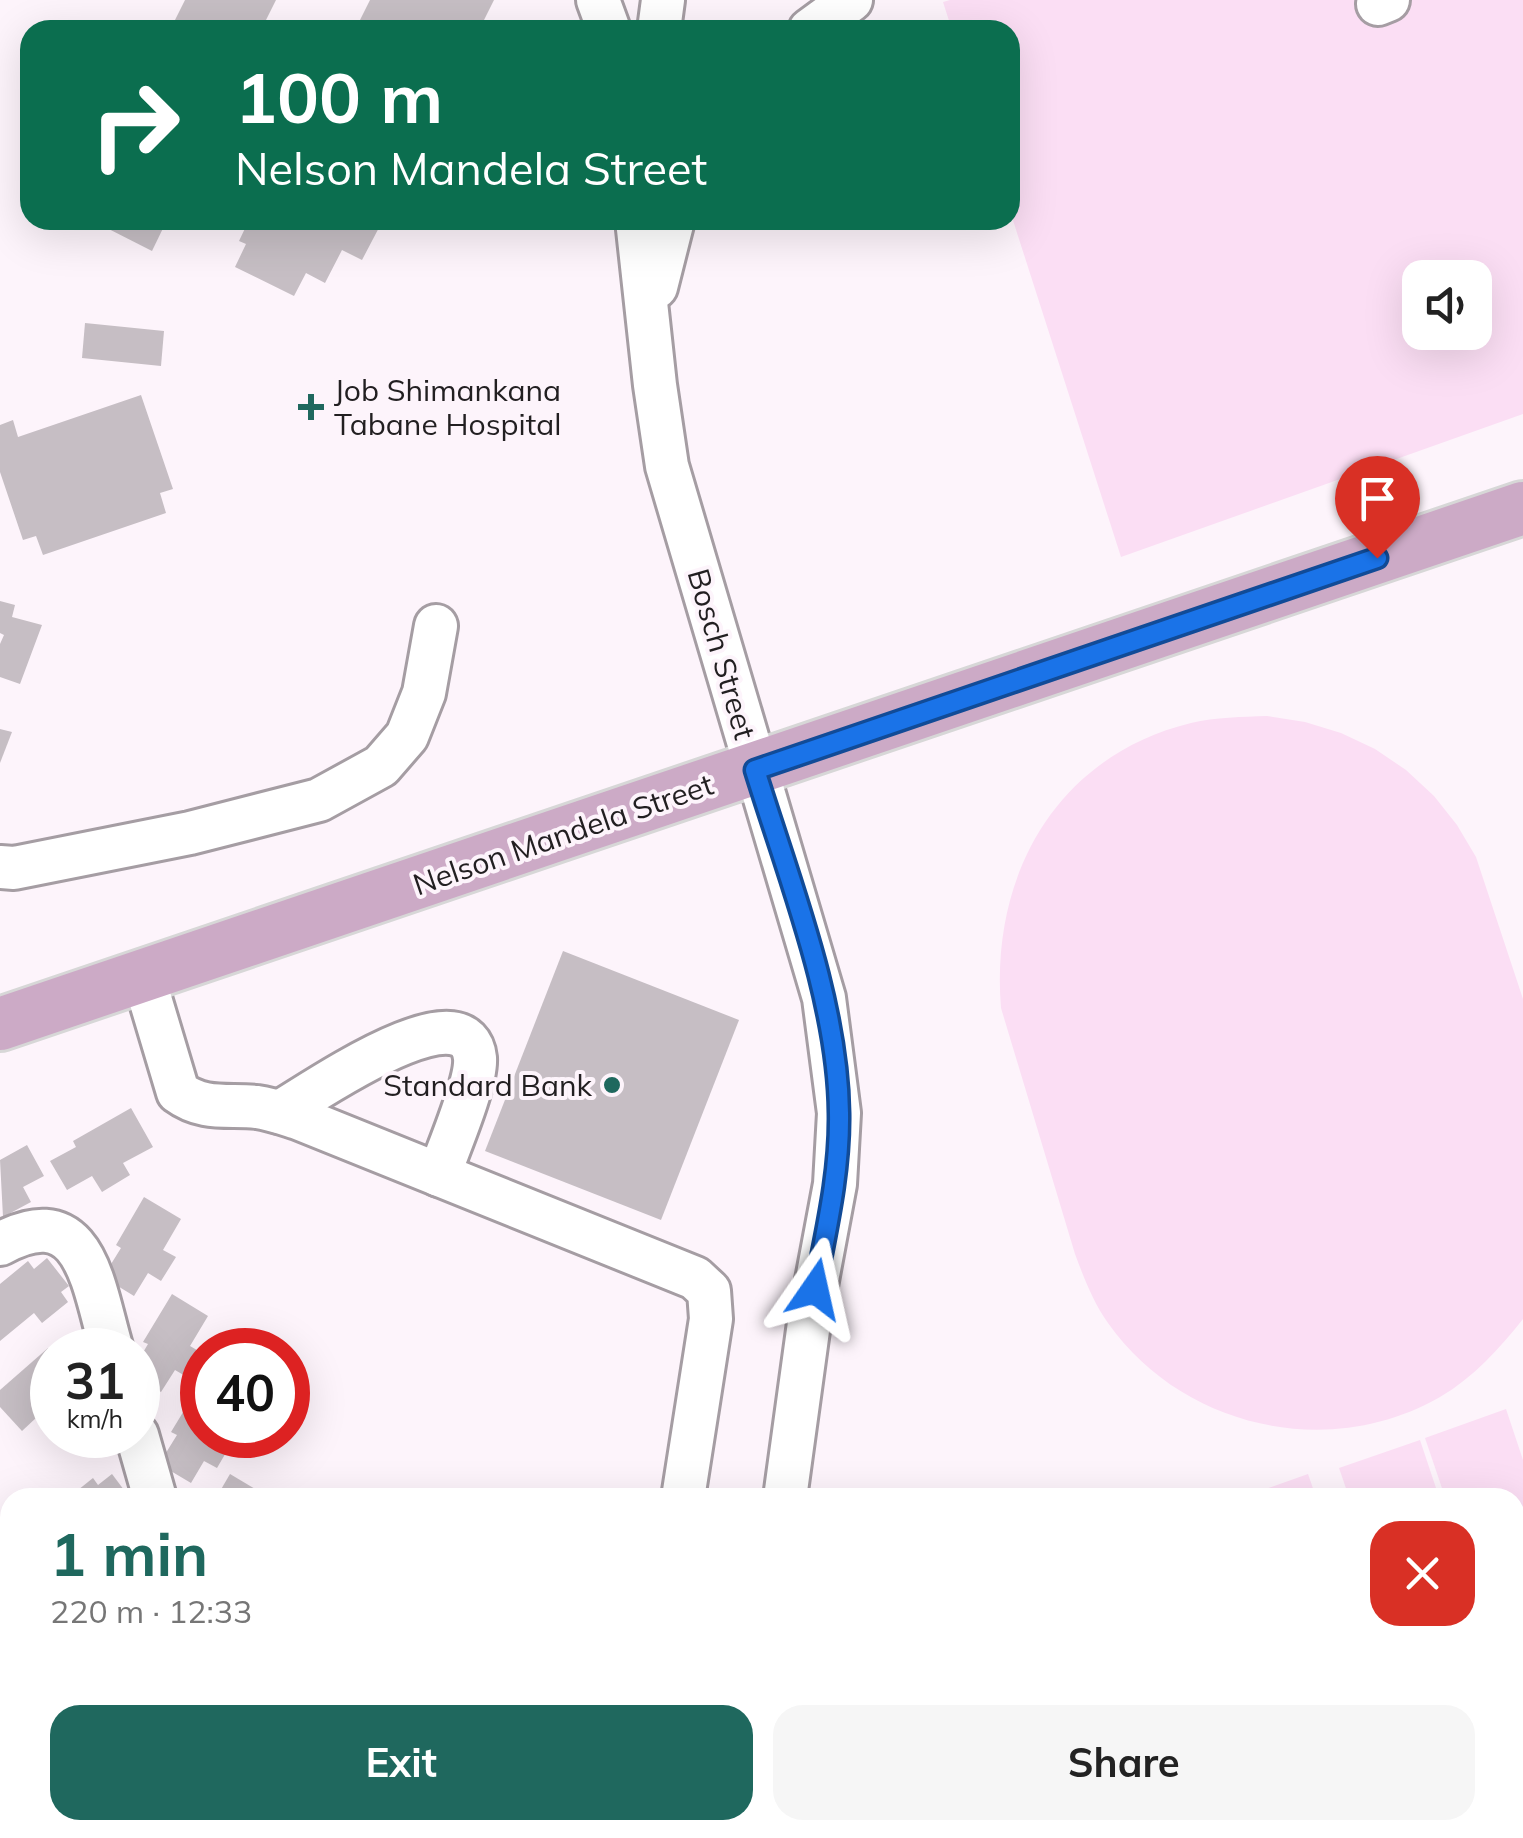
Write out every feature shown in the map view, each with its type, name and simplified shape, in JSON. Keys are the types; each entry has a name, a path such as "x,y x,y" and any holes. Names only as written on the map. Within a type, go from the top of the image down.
{"main road":[{"name":"Nelson Mandela Street","path":"0,1024 1523,508"}],"street":[{"path":"824,20 851,0"},
{"name":"Bosch Street","path":"638,230 667,466 824,998 839,1113 835,1184 809,1324 787,1488"},
{"path":"649,322 671,230"},
{"path":"0,867 14,868 190,833 319,800 381,766 407,736 424,693 436,626"},
{"path":"143,975 178,1092 191,1102 280,1112 695,1278 708,1291 712,1319 685,1488"},
{"path":"280,1112 401,1043 430,1032 454,1030 468,1040 475,1059 439,1175"},
{"path":"0,1244 27,1231 47,1228 64,1234 78,1248 90,1275 106,1328"},
{"path":"143,1458 152,1488"}],"shaded area":[{"path":"1523,0 1523,414 1121,557 1016,230 1020,230 1020,20 949,20 943,2"},
{"path":"1267,716 1341,733 1375,749 1434,796 1476,857 1523,999 1523,1319 1485,1362 1440,1397 1397,1417 1352,1427 1306,1429 1260,1423 1216,1409 1175,1388 1139,1359 1108,1323 1075,1254 1001,1008 1000,959 1007,912 1021,869 1041,828 1069,793 1103,763 1144,739 1200,721"},
{"path":"1506,1409 1523,1460 1523,1488 1442,1488 1425,1438"},
{"path":"1420,1440 1436,1488 1346,1488 1339,1468"},
{"path":"1308,1474 1313,1488 1268,1488"}],"building":[{"path":"185,0 276,0 266,20 175,20"},
{"path":"370,0 494,0 484,20 360,20"},
{"path":"111,230 162,230 152,251"},
{"path":"244,230 378,230 362,260 342,250 325,283 306,273 294,296 235,267 246,244 239,241"},
{"path":"85,323 164,331 161,366 82,358"},
{"path":"141,395 173,489 160,493 166,513 43,555 36,536 23,540 0,472 0,425 13,420 18,437"},
{"path":"0,601 15,605 12,617 42,625 20,684 0,677 0,644 4,635 0,633"},
{"path":"0,729 12,732 0,763"},
{"name":"Standard Bank","path":"563,951 739,1020 661,1220 485,1151"},
{"path":"131,1108 153,1147 123,1163 130,1175 102,1192 92,1176 67,1190 50,1161 76,1147 73,1141"},
{"path":"27,1145 44,1176 23,1187 31,1202 3,1217 0,1160"},
{"path":"144,1197 181,1219 163,1250 176,1257 161,1281 148,1273 134,1296 103,1277 121,1248 116,1245"},
{"path":"47,1258 69,1286 61,1292 68,1302 42,1323 34,1313 0,1341 0,1284 28,1261 34,1269"},
{"path":"172,1294 208,1316 201,1328 180,1328 180,1373 175,1370 161,1392 160,1328 151,1328"},
{"path":"30,1364 30,1424 22,1431 0,1407 0,1390"},
{"path":"180,1417 180,1458 223,1458 217,1468 204,1461 191,1483 159,1464 177,1435 171,1432"},
{"path":"112,1474 122,1488 80,1488 93,1478 98,1485"},
{"path":"230,1474 253,1488 222,1488"}],"place":[{"name":"Job Shimankana Tabane Hospital","path":"311,407"},
{"name":"Standard Bank","path":"612,1085"}],"route":[{"path":"815,1289 835,1184 839,1113 834,1057 824,998 755,770 1377,558"}]}
